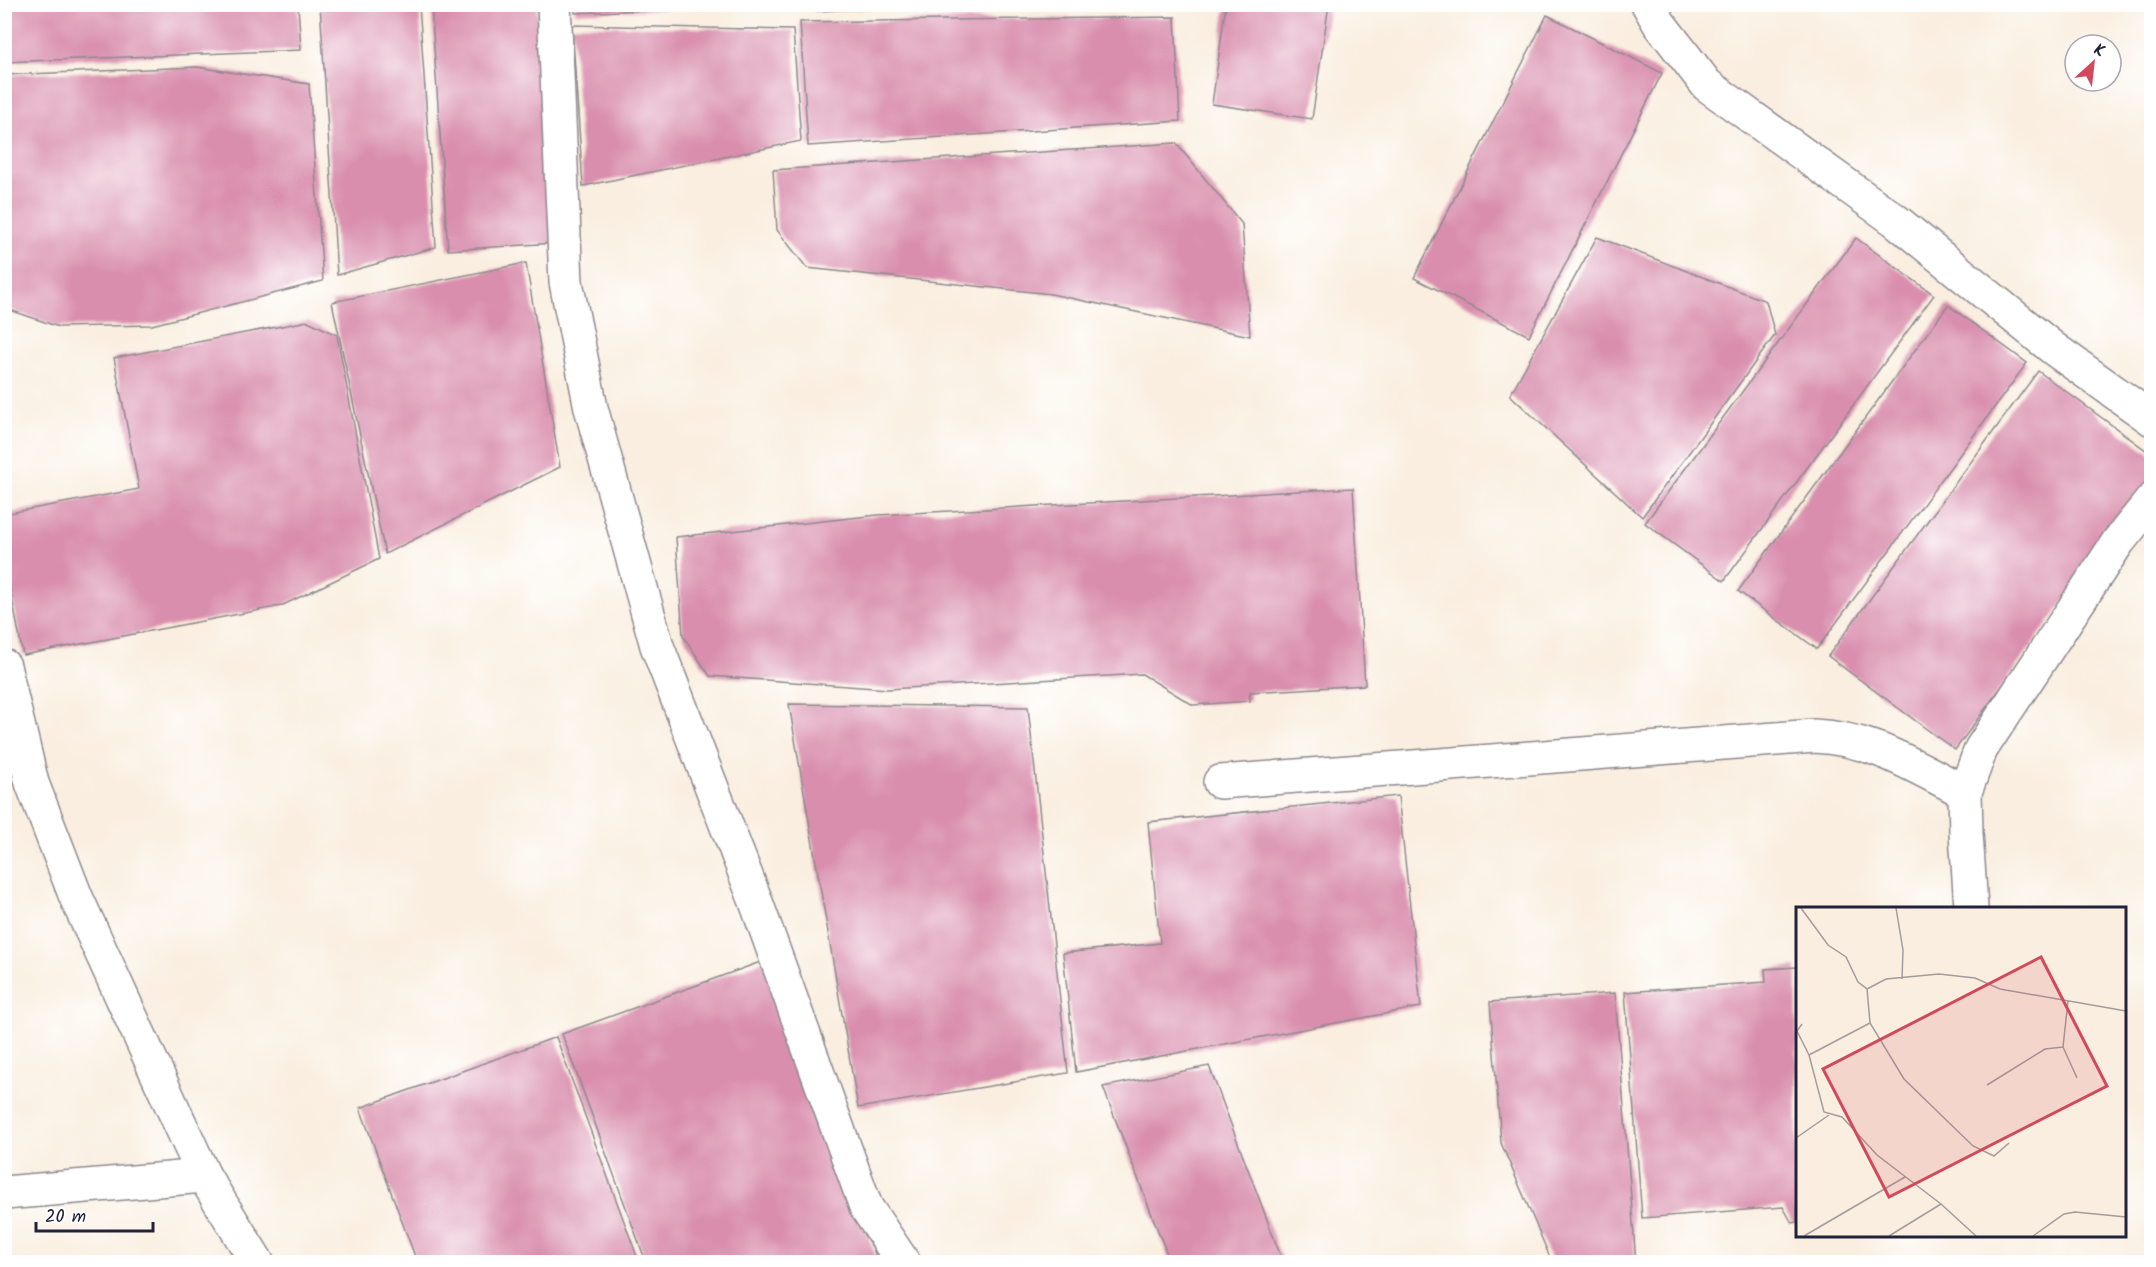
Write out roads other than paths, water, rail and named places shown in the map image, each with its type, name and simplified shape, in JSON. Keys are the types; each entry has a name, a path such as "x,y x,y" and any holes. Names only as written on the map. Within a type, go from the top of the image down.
{"street":[{"path":"554,4 566,282 597,431 657,646 755,899 866,1207 903,1263"},
{"path":"1648,4 1659,23 1707,85 1895,220 2054,349 2151,420"},
{"path":"1971,907 1965,833 1965,792 1982,749 2118,542 2151,500"},
{"path":"4,666 32,783 76,897 204,1176 257,1263"},
{"path":"1220,782 1814,736 1837,737 1878,748 1965,792"},
{"path":"4,1193 204,1176"}]}
